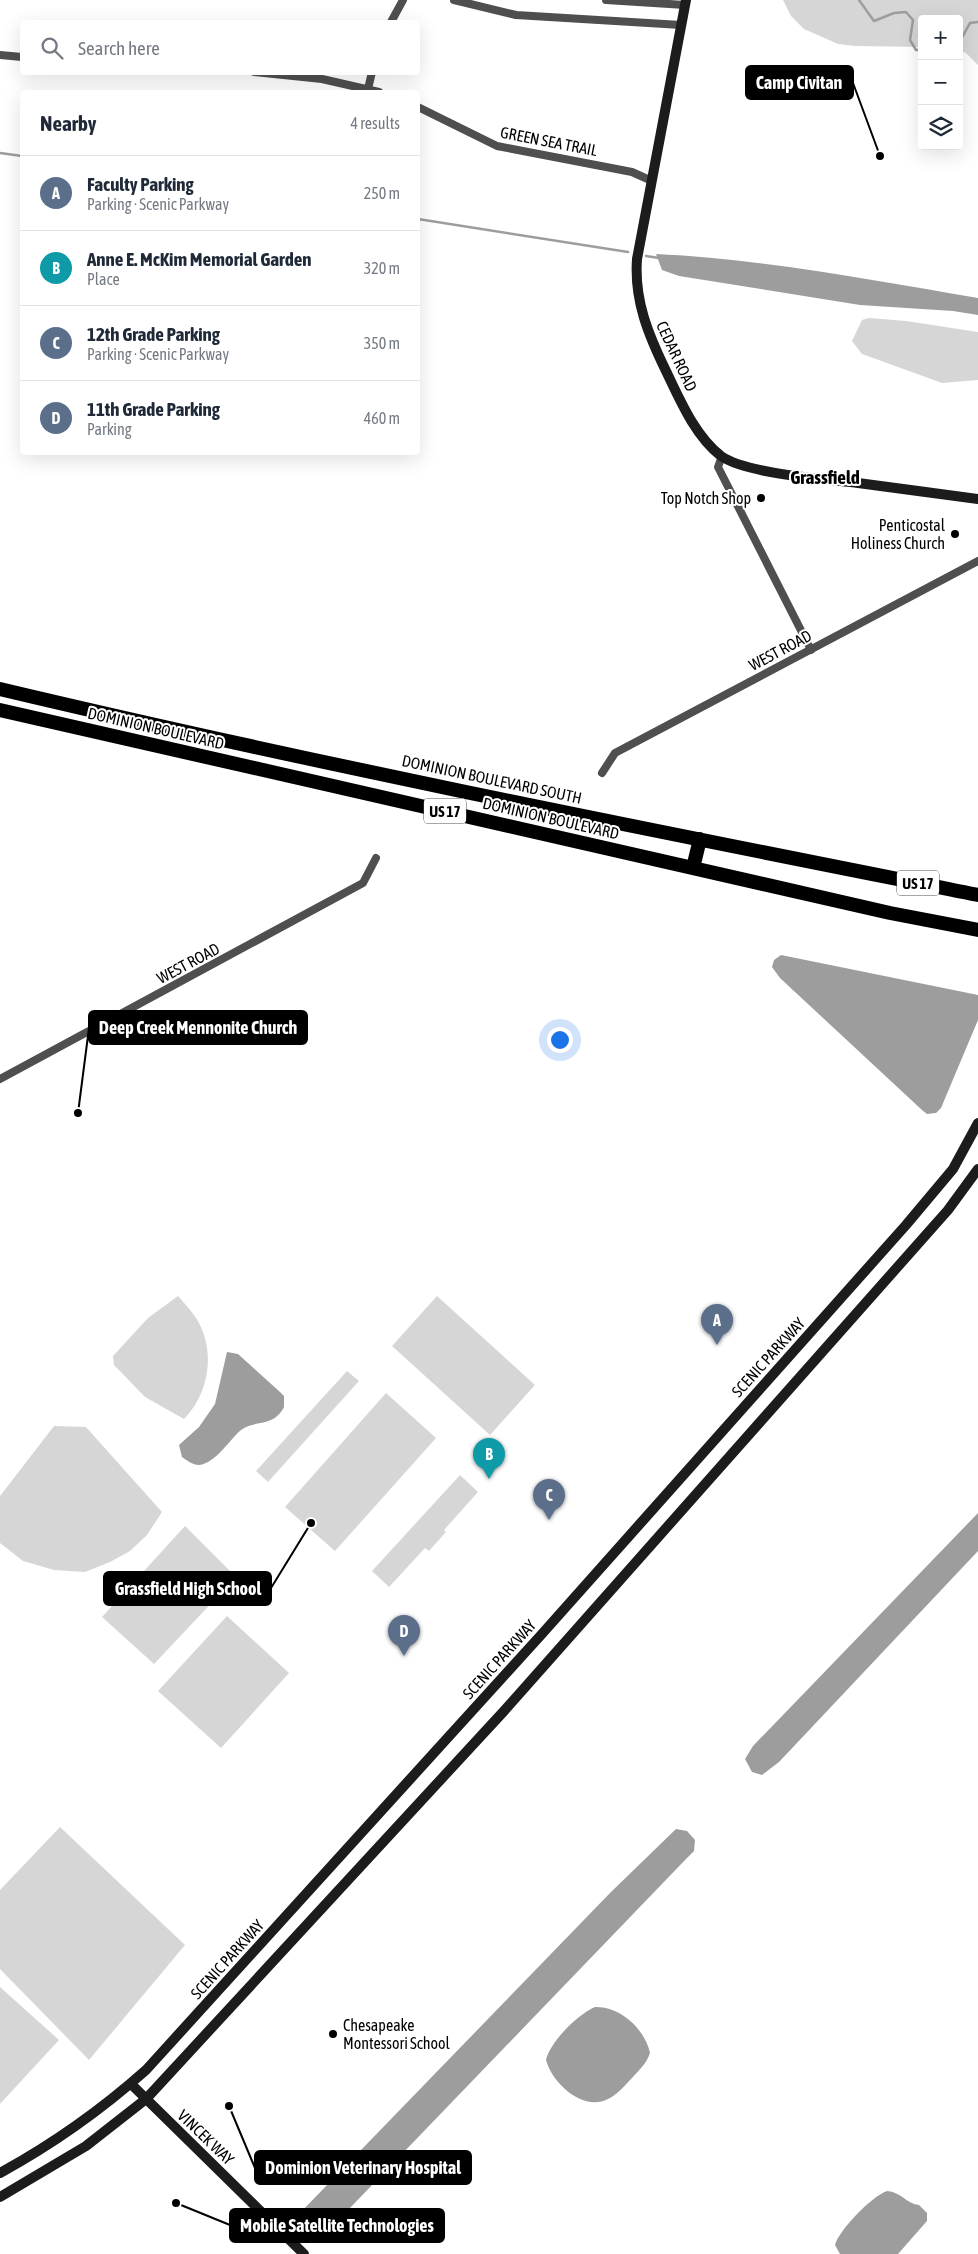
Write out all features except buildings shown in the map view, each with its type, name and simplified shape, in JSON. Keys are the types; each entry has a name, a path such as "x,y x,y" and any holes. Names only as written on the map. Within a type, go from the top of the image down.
{"highway":[{"name":"DOMINION BOULEVARD SOUTH","path":"0,689 322,762 978,895"},
{"name":"DOMINION BOULEVARD","path":"0,710 921,919"},
{"path":"693,868 700,839"},
{"path":"921,919 948,933 978,938"},
{"name":"US 17","path":"921,919 978,930"}],"street":[{"path":"392,20 403,0"},
{"path":"454,0 516,15 681,25"},
{"path":"606,0 685,3"},
{"name":"CEDAR ROAD","path":"685,3 637,259 637,292 641,312 651,340 679,398 704,438 722,456 741,465 804,477 978,499"},
{"path":"0,55 20,57"},
{"path":"280,75 322,80 372,90"},
{"path":"368,89 371,75"},
{"name":"GREEN SEA TRAIL","path":"420,108 497,146 632,172 652,181"},
{"path":"722,456 718,467 811,650"},
{"name":"WEST ROAD","path":"602,773 615,753 978,561"},
{"name":"WEST ROAD","path":"0,1079 363,883 376,858"},
{"name":"SCENIC PARKWAY","path":"0,2173 76,2128 146,2070 534,1642 906,1226 953,1169 978,1123"},
{"path":"0,2197 86,2146 146,2099 504,1711 948,1210 978,1169"},
{"name":"VINCEK WAY","path":"131,2084 304,2254"}],"shaded area":[{"path":"783,0 978,0 978,65 963,52 963,15 918,15 918,47 838,44 804,29 791,16"},
{"path":"656,254 777,265 978,298 978,315 953,311 860,305 679,276 662,270"},
{"path":"869,318 906,321 978,332 978,380 942,383 862,354 852,341 862,320"},
{"path":"781,955 978,995 978,1020 941,1108 936,1113 927,1114 922,1110 780,978 772,967 774,960"},
{"path":"178,1296 194,1315 202,1330 208,1357 207,1370 200,1397 184,1419 145,1397 114,1365 113,1356 148,1318"},
{"path":"437,1296 535,1385 490,1435 392,1346"},
{"path":"227,1352 238,1354 280,1392 284,1396 284,1407 280,1414 270,1421 252,1425 241,1430 211,1460 199,1465 194,1464 182,1457 179,1445 199,1427 215,1404"},
{"path":"347,1371 359,1381 268,1482 256,1471"},
{"path":"386,1393 436,1438 335,1551 285,1507"},
{"path":"54,1426 86,1427 162,1512 147,1535 130,1551 110,1562 85,1572 54,1570 23,1561 0,1543 0,1496"},
{"path":"460,1475 478,1492 444,1530 446,1532 429,1551 425,1548 389,1587 372,1571"},
{"path":"978,1513 978,1551 779,1762 762,1775 752,1772 745,1759 753,1746"},
{"path":"185,1526 236,1577 154,1664 102,1617"},
{"path":"227,1616 289,1673 221,1748 158,1691"},
{"path":"60,1827 185,1945 89,2060 0,1969 0,1890"},
{"path":"676,1829 687,1831 695,1840 694,1851 323,2236 313,2240 299,2228 295,2220 299,2214 611,1892"},
{"path":"0,1987 59,2040 0,2104"},
{"path":"595,2007 613,2010 630,2021 643,2036 650,2053 647,2060 621,2090 608,2099 589,2102 570,2093 562,2086 549,2069 546,2060 553,2045 566,2029"},
{"path":"887,2191 896,2193 911,2203 919,2205 927,2213 927,2221 898,2254 840,2254 835,2245 843,2231 865,2206"}],"waterway":[{"path":"859,0 874,21 894,13 906,12 913,20 910,40 916,50 918,50"},
{"path":"963,36 970,23 978,22"},
{"path":"0,153 20,156"},
{"path":"420,219 628,252"},
{"path":"646,256 659,258"}],"place":[{"name":"Camp Civitan","path":"880,156"},
{"name":"Top Notch Shop","path":"761,498"},
{"name":"Penticostal Holiness Church","path":"955,534"},
{"name":"Deep Creek Mennonite Church","path":"78,1113"},
{"name":"Faculty Parking","path":"717,1345"},
{"name":"Anne E. McKim Memorial Garden","path":"489,1479"},
{"name":"12th Grade Parking","path":"549,1520"},
{"name":"Grassfield High School","path":"311,1523"},
{"name":"11th Grade Parking","path":"404,1656"},
{"name":"Chesapeake Montessori School","path":"333,2034"},
{"name":"Dominion Veterinary Hospital","path":"229,2106"},
{"name":"Mobile Satellite Technologies","path":"176,2203"}],"district":[{"name":"Grassfield","path":"825,477"}]}
